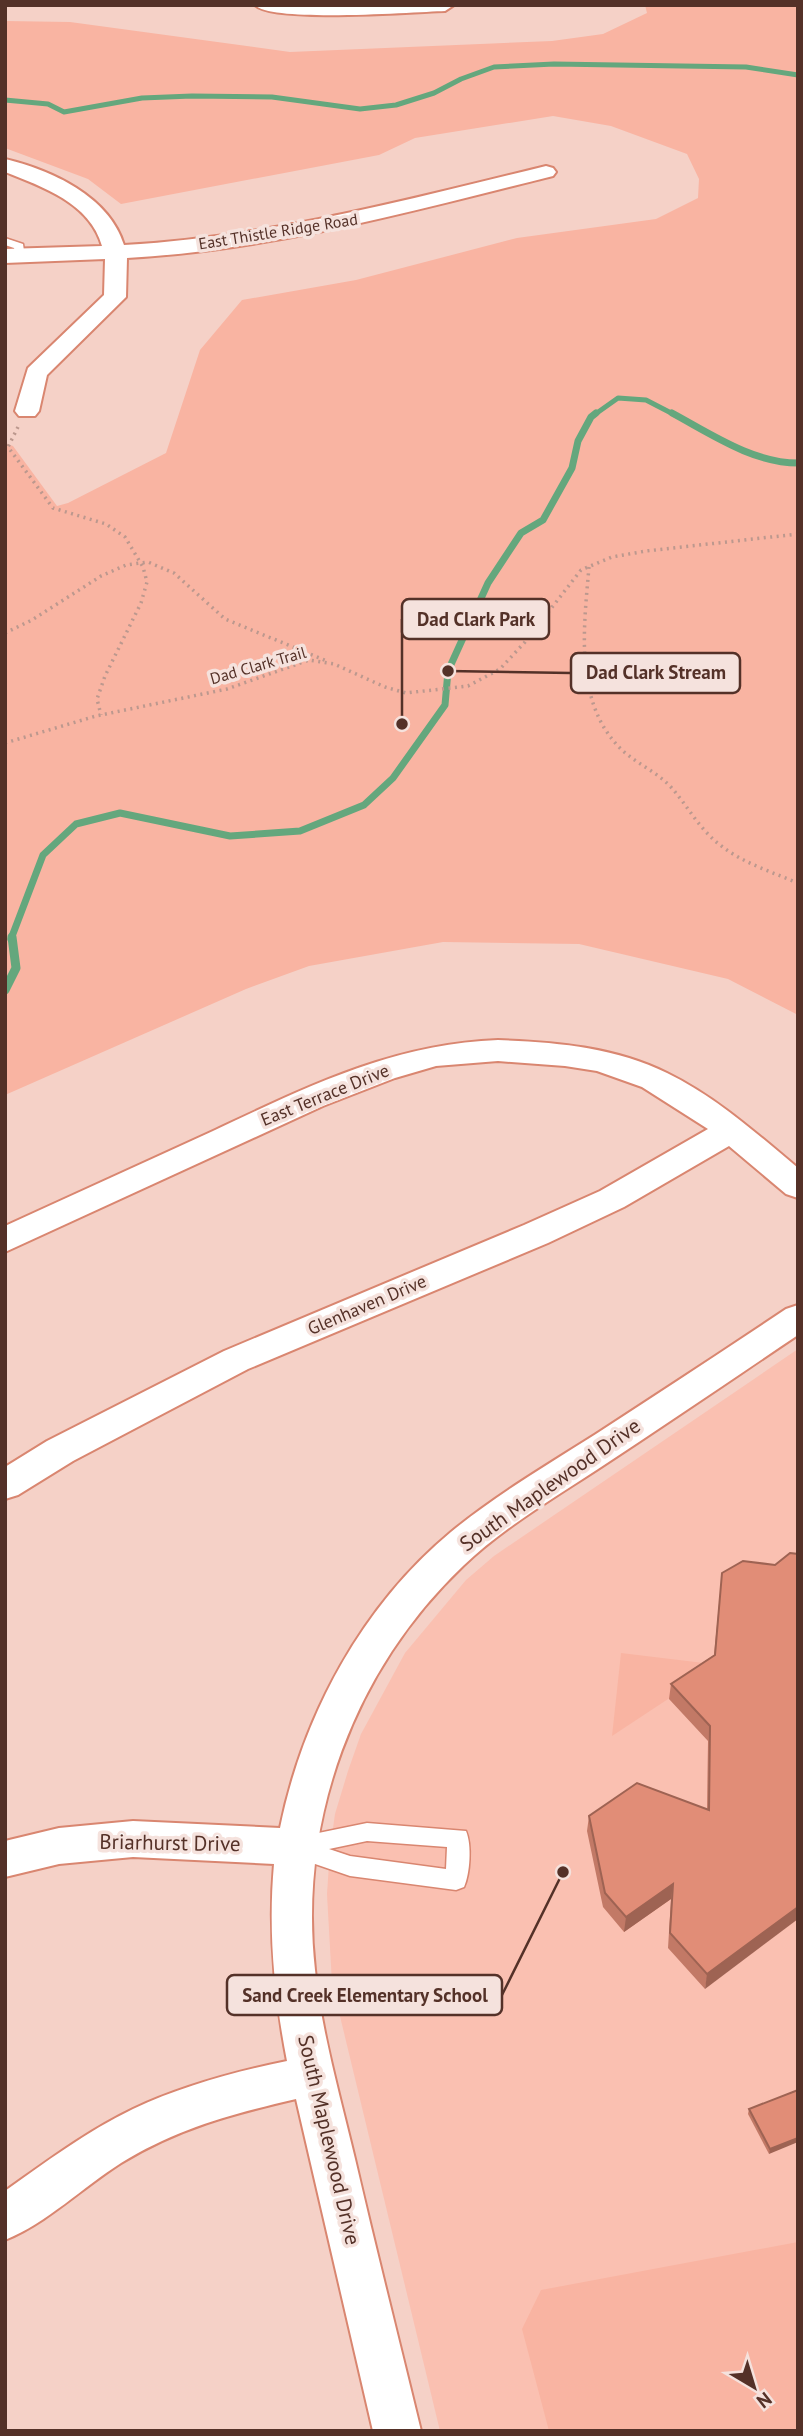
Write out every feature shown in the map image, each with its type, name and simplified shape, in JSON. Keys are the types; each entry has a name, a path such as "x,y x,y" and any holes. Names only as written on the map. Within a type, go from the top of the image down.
{"street":[{"path":"264,5 300,10 445,5"},
{"path":"5,165 47,181 84,201 106,226 115,253 115,297 36,373 27,411"},
{"name":"East Thistle Ridge Road","path":"13,256 115,253 226,243 341,223 545,172"},
{"name":"East Terrace Drive","path":"5,1240 343,1084 423,1059 481,1050 550,1053 599,1062 652,1079 692,1102 731,1130 798,1186"},
{"name":"Glenhaven Drive","path":"5,1485 97,1431 236,1360 536,1234 612,1199 731,1130"},
{"name":"South Maplewood Drive","path":"397,2431 313,2075 293,1968 291,1900 294,1847 311,1775 332,1719 377,1640 431,1574 487,1525 798,1318"},
{"name":"Briarhurst Drive","path":"5,1859 60,1846 133,1839 294,1847"},
{"path":"5,2218 93,2157 146,2125 189,2107 313,2075"}],"lane":[{"path":"5,241 19,246 13,256"},
{"path":"367,1832 458,1838 456,1881 350,1866 294,1847 367,1832"}],"path":[{"path":"27,411 8,447 53,508 106,524 125,537 141,562 146,582 141,603 97,699 101,715"},
{"name":"Dad Clark Trail","path":"5,743 101,715 227,689 309,660 334,664 385,687 406,693 462,687 500,669 525,642 581,570 612,557 646,551 798,534"},
{"path":"5,633 21,628 87,583 117,568 141,562 157,563 175,573 215,612 334,664"},
{"path":"589,567 585,618 586,675 597,715 616,745 665,780 709,836 722,848 738,858 798,883"}],"shaded area":[{"path":"645,5 798,5 798,1015 728,979 579,944 443,942 309,966 246,989 5,1095 5,443 13,446 57,506 68,503 166,453 200,350 242,300 356,280 517,238 656,219 698,198 699,179 687,154 611,126 553,116 415,138 379,155 121,204 88,179 5,148 5,21 70,22 290,52 552,41 603,34 647,13"},
{"path":"798,1349 798,2431 440,2431 332,1983 327,1894 330,1850 335,1814 348,1771 361,1734 405,1653 466,1580 494,1556"},
{"path":"621,1653 712,1664 712,1670 612,1736"},
{"path":"798,2242 798,2431 549,2431 522,2329 541,2290"}],"building":[{"path":"790,1553 798,1554 798,1907 707,1974 670,1933 673,1884 626,1917 605,1893 589,1816 637,1783 709,1810 710,1726 671,1684 715,1655 722,1573 743,1561 775,1565"},
{"path":"798,2090 798,2138 770,2149 749,2109"}],"waterway":[{"path":"5,100 48,104 64,112 142,98 192,96 272,97 360,109 396,105 434,93 461,79 494,67 554,64 746,67 798,75"},
{"path":"594,415 618,398 646,400 675,415"},
{"path":"11,939 43,855 76,824 120,813 230,836 300,831 364,805 393,778 445,705 448,671 488,583 521,533 543,520 572,468 578,441 596,413"},
{"path":"672,413 749,453 781,462 798,463"},
{"path":"5,990 16,968 12,937"}],"place":[{"name":"Dad Clark Stream","path":"448,671"},
{"name":"Dad Clark Park","path":"402,724"},
{"name":"Sand Creek Elementary School","path":"563,1872"}]}
